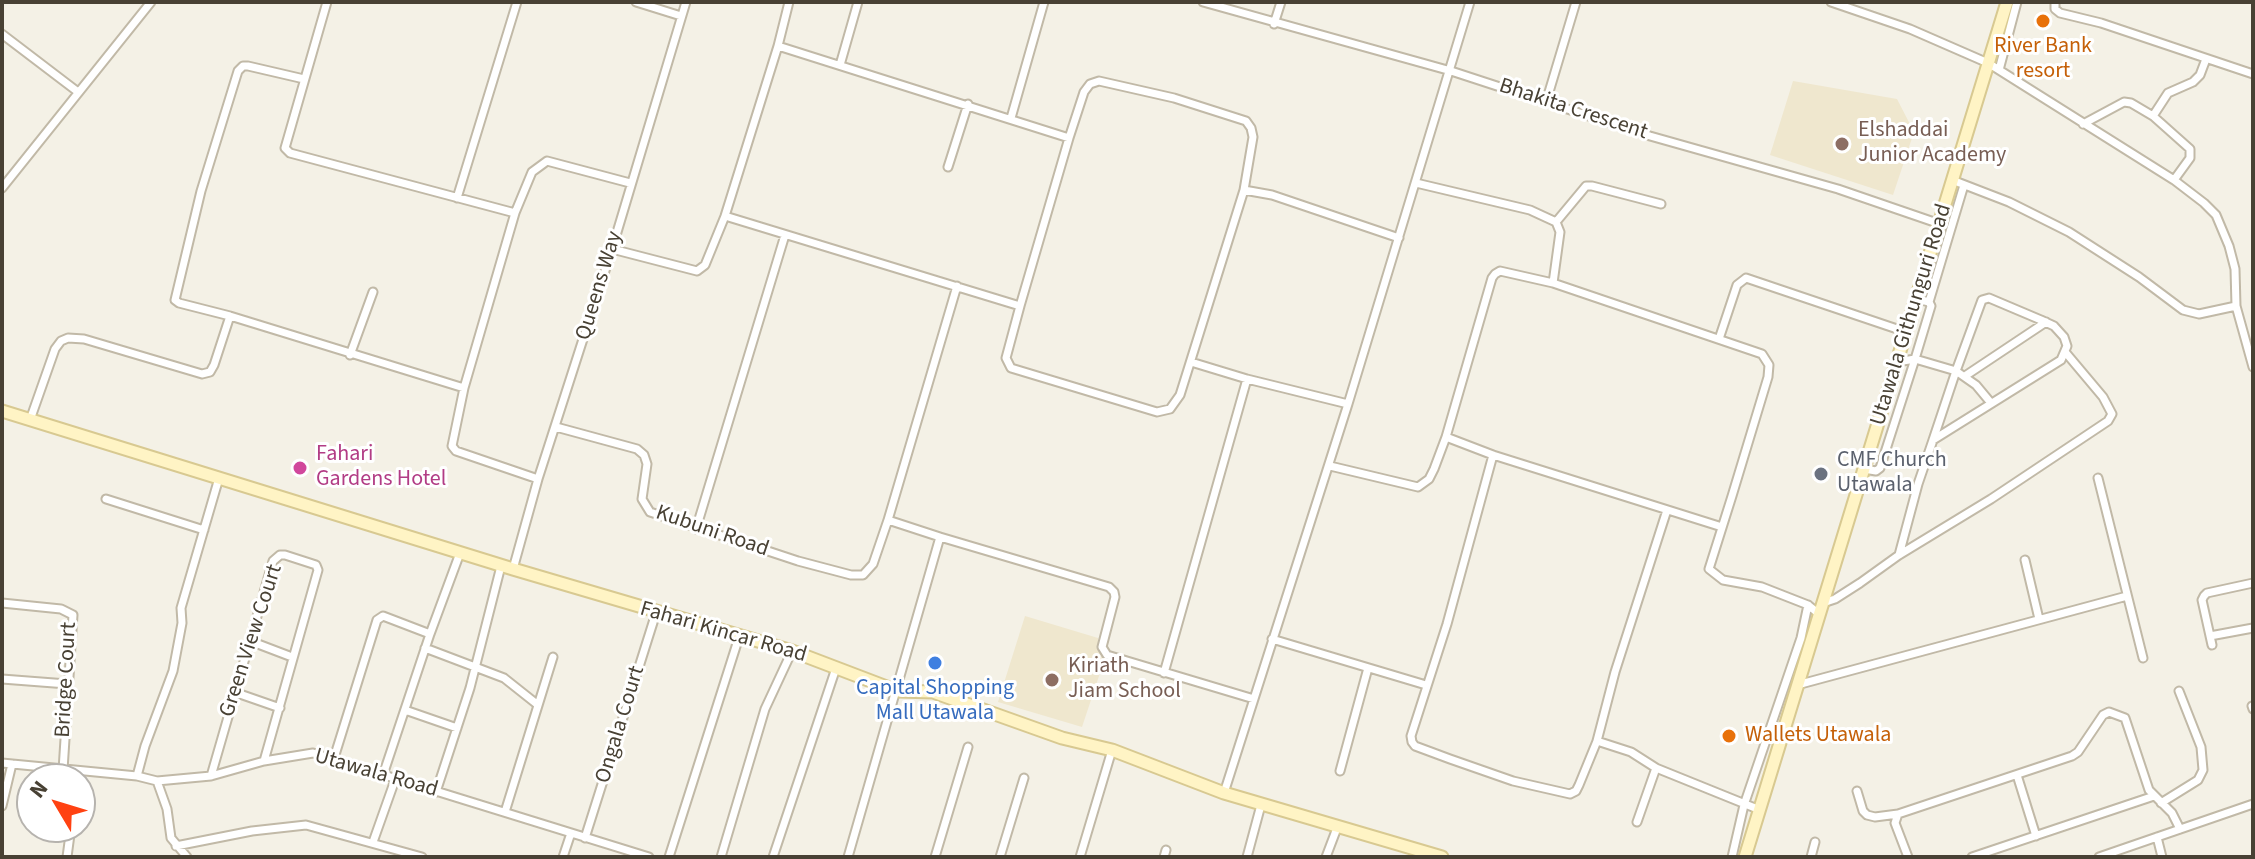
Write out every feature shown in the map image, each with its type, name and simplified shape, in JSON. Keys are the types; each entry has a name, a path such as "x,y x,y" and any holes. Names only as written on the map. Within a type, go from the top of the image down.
{"street":[{"path":"2,188 151,2"},
{"path":"327,2 285,148 290,153 515,213"},
{"path":"457,198 517,2"},
{"path":"636,2 681,16"},
{"name":"Queens Way","path":"436,792 507,568 556,427 686,2"},
{"path":"612,249 697,271 705,265 725,216 789,2"},
{"path":"840,65 858,2"},
{"path":"1011,118 1044,2"},
{"name":"Bhakita Crescent","path":"1203,2 1451,71 1650,136 1838,189 1940,224"},
{"path":"1274,24 1281,2"},
{"path":"1224,793 1330,466 1470,2"},
{"path":"1546,102 1576,2"},
{"path":"1831,2 1910,29 1993,67 2174,180 2216,215 2235,269 2236,306 2253,367"},
{"name":"Utawala Githunguri Road","path":"1746,856 1797,685 1806,640 1821,608 1906,332 1923,301 1940,224 1958,183 1993,67 2007,2"},
{"path":"1993,67 2017,2"},
{"path":"2055,2 2055,9 2060,13 2101,23 2253,74"},
{"path":"2,34 78,92"},
{"path":"778,46 1069,138"},
{"path":"2153,116 2168,93 2193,82 2200,75 2206,59"},
{"path":"304,79 243,66 238,71 205,176 175,300 464,388"},
{"path":"1099,81 1174,98 1246,121 1251,128 1253,137 1244,190 1191,362 1176,404 1170,409 1157,412 1011,368 1006,358 1069,138 1084,92 1090,84 1099,81"},
{"path":"2083,124 2124,102 2153,116 2190,149 2190,158 2174,180"},
{"path":"948,167 968,104"},
{"path":"538,479 456,451 452,446 464,388 515,213 532,172 547,161 630,183"},
{"path":"1416,183 1530,210 1556,222 1560,232 1553,283"},
{"path":"1864,469 1876,471 1880,468 1931,306 1923,301 1958,183 2009,202 2069,232 2183,310 2199,314 2236,306"},
{"path":"1556,222 1586,186 1661,204"},
{"path":"1244,190 1272,195 1399,238"},
{"path":"725,216 1020,306"},
{"path":"696,529 785,235"},
{"path":"1330,466 1418,487 1429,479 1446,437 1492,278 1500,271 1553,283 1762,354 1769,365 1768,377 1709,569 1717,577 1762,587 1821,608 2108,421 2112,414 2103,397 2066,353"},
{"path":"1719,339 1737,285 1746,278 1906,332"},
{"path":"957,286 888,520 1109,587 1115,597 1102,647 1107,655 1254,699"},
{"path":"350,355 373,292"},
{"path":"1899,555 1933,440 1979,304 1985,298 2046,322 2064,337 2066,353 2048,369 1933,440"},
{"path":"30,420 55,349 61,341 84,339 202,374 210,372 214,365 230,316"},
{"path":"1965,376 2046,322"},
{"path":"1897,362 1915,359 1956,371 1991,403"},
{"path":"1191,362 1348,404"},
{"path":"1164,673 1247,379"},
{"name":"Fahari Kincar Road","path":"2,411 507,568 792,651 897,691 933,692 1062,738 1112,750 1261,805 1413,854 1442,857"},
{"path":"1882,411 1896,415"},
{"name":"Kubuni Road","path":"556,427 637,449 644,455 647,464 642,499 650,512 696,529 851,575 863,575 873,564 888,520"},
{"path":"1446,437 1493,455 1722,527"},
{"path":"1493,455 1447,624 1411,736 1415,746 1513,781 1570,794 1576,791 1597,741 1615,672 1667,510"},
{"path":"137,776 173,671 182,623 181,608 219,478"},
{"path":"2098,478 2143,658"},
{"path":"106,499 204,530"},
{"path":"848,857 940,537"},
{"path":"383,775 460,553"},
{"name":"Green View Court","path":"211,776 276,558 285,555 316,565 318,570 264,761"},
{"path":"2025,560 2039,619"},
{"path":"2253,583 2207,593 2202,600 2211,640 2253,628"},
{"path":"1797,685 2127,596"},
{"name":"Bridge Court","path":"2,603 61,609 73,615 63,763"},
{"path":"1746,856 1732,854 1744,805 1775,708 1806,640 1808,605"},
{"name":"Ongala Court","path":"585,838 656,613"},
{"path":"334,758 377,620 383,616 430,634"},
{"path":"669,857 739,637"},
{"path":"1272,639 1426,685"},
{"path":"250,641 292,657"},
{"path":"425,648 504,678 538,705"},
{"path":"721,857 765,709 792,651"},
{"path":"505,812 553,657"},
{"path":"773,857 836,668"},
{"path":"1340,771 1368,668"},
{"path":"2,679 67,684"},
{"path":"2161,803 2198,780 2203,770 2201,747 2179,691"},
{"path":"234,692 280,708"},
{"path":"1775,708 1789,712"},
{"path":"405,710 457,728"},
{"path":"1857,791 1867,815 1898,814 2072,756 2103,715 2114,712 2125,718 2149,790 2172,813 2180,829"},
{"path":"1597,741 1631,752 1656,768 1760,810"},
{"path":"935,857 968,747"},
{"path":"1080,857 1112,750"},
{"name":"Utawala Road","path":"96,775 137,776 157,781 211,776 264,761 313,753 649,857"},
{"name":"Utawala Road","path":"2,763 16,764"},
{"path":"2,806 12,764"},
{"path":"1637,822 1656,768"},
{"path":"2017,775 2036,836"},
{"path":"1000,857 1024,778"},
{"path":"373,842 395,780"},
{"path":"157,781 167,809 171,838 187,857"},
{"path":"1972,857 2154,796"},
{"path":"2099,857 2253,804"},
{"path":"1247,857 1261,805"},
{"path":"1898,814 1895,823 1908,857"},
{"path":"176,846 306,825 422,857"},
{"path":"1326,857 1337,828"},
{"path":"563,857 571,833"},
{"path":"2157,837 2162,857"},
{"path":"1811,857 1815,842"}],"shaded area":[{"name":"Elshaddai Junior Academy","path":"1793,81 1897,99 1914,132 1893,195 1770,155"},
{"name":"Kiriath Jiam School","path":"1025,616 1098,638 1098,648 1105,658 1082,727 998,702"}],"place":[{"name":"River Bank resort","path":"2043,21"},
{"name":"Elshaddai Junior Academy","path":"1842,144"},
{"name":"Fahari Gardens Hotel","path":"300,468"},
{"name":"CMF Church Utawala","path":"1821,474"},
{"name":"Capital Shopping Mall Utawala","path":"935,663"},
{"name":"Kiriath Jiam School","path":"1052,680"},
{"name":"Wallets Utawala","path":"1729,736"}]}
